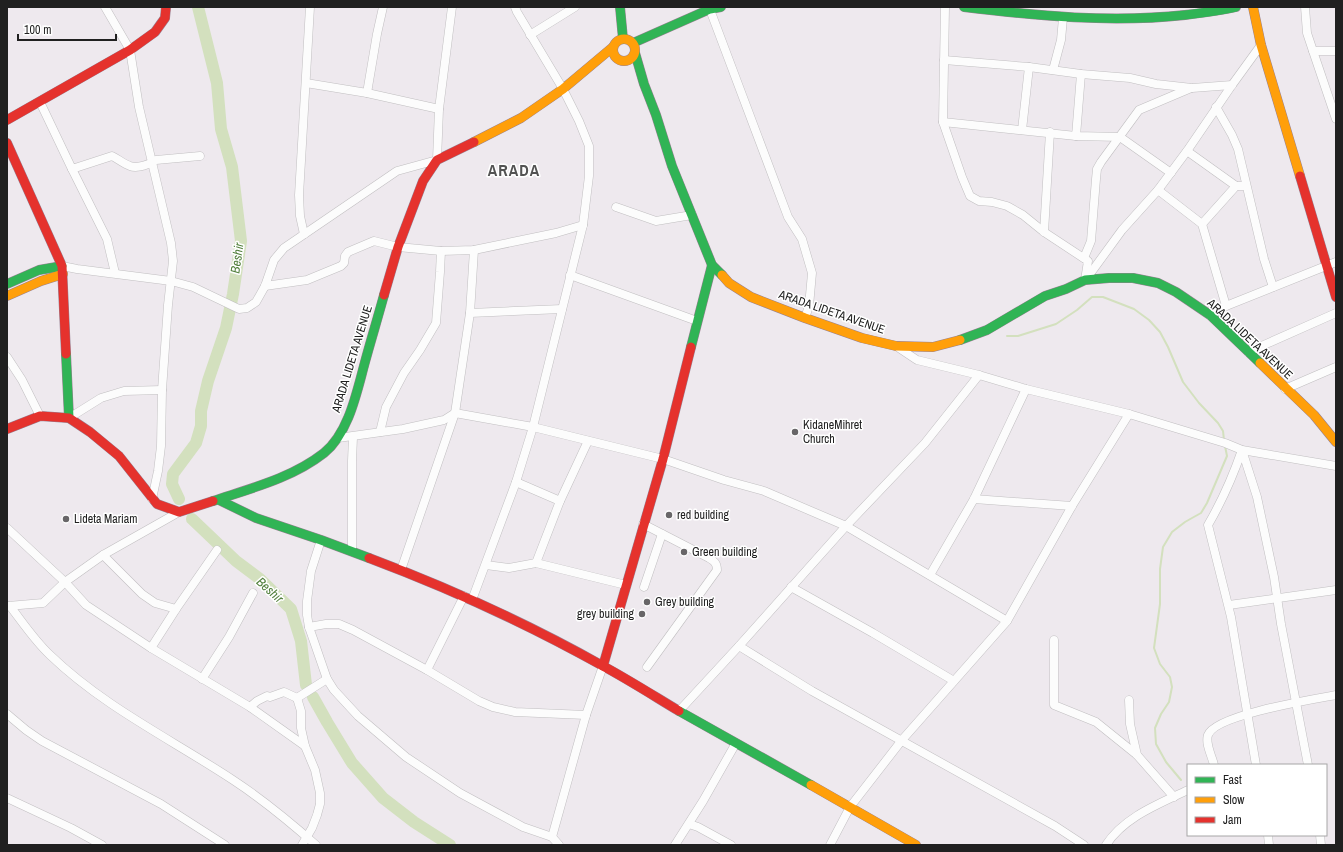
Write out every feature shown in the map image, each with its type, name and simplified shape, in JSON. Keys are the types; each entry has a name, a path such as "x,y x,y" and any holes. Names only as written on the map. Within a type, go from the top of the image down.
{"main road":[{"path":"7,120 130,50 155,32 165,18 166,7"},
{"path":"620,7 623,39 630,40 633,43 710,8 721,7"},
{"path":"964,7 1015,10 1063,18 1164,18 1236,7"},
{"path":"1253,7 1261,45 1336,297"},
{"name":"ARADA LIDETA AVENUE","path":"179,512 272,482 295,472 325,452 338,438 352,407 398,247 418,192 423,181 437,160 521,118 563,89 592,66 613,47 615,43 623,39"},
{"name":"ARADA LIDETA AVENUE","path":"633,43 644,84 656,115 672,166 712,265 729,283 751,297 862,338 896,346 933,347 960,340 987,330 1045,296 1066,289 1085,280 1133,278 1158,283 1176,292 1210,315 1285,389 1314,415 1336,442"},
{"name":"ARADA LIDETA AVENUE","path":"613,47 614,56 644,84"},
{"name":"ARADA LIDETA AVENUE","path":"592,66 629,61 636,53"},
{"path":"7,143 63,270 69,418"},
{"path":"603,666 663,459 712,265"},
{"path":"7,284 39,270 63,270"},
{"path":"7,296 63,270"},
{"path":"7,429 40,416 69,418 90,432 119,456 157,504 179,512"},
{"path":"219,500 256,518 321,540 401,570 468,598 546,636 603,666 916,845"}],"street":[{"path":"105,7 130,50 139,107 171,244 173,261 172,281 168,305 162,390 161,446 158,471 152,499"},
{"path":"304,234 300,216 299,195 310,7"},
{"path":"367,93 383,7"},
{"path":"63,270 77,269 172,281 193,287 239,309 247,308 252,305 256,302 265,286 274,260 284,248 397,170 437,160 439,109 452,7"},
{"path":"427,670 486,565 516,482 533,427 583,225 589,176 588,146 579,121 563,89 515,7"},
{"path":"530,35 575,7"},
{"path":"945,7 943,122 970,196 979,200 1007,206 1023,215 1044,232 1084,258 1088,261 1085,280"},
{"path":"1305,7 1307,33 1336,119"},
{"path":"710,8 788,217 802,239 812,273 809,306 805,318"},
{"path":"1053,70 1061,40 1063,18"},
{"path":"1085,280 1122,230 1158,190 1171,173 1261,45"},
{"path":"1313,51 1336,51"},
{"path":"944,60 1029,67 1081,74 1130,78 1156,84 1192,88 1232,85"},
{"path":"1022,130 1029,67"},
{"path":"1076,136 1081,74"},
{"path":"306,83 367,93 439,109"},
{"path":"1084,258 1091,241 1096,179 1101,162 1139,110 1192,88"},
{"path":"40,102 106,239 115,273"},
{"path":"1216,107 1238,149 1264,259 1273,287"},
{"path":"943,122 1050,132 1076,136 1120,137 1171,173"},
{"path":"1044,232 1050,132"},
{"path":"1187,151 1236,186 1246,186"},
{"path":"72,169 112,156 131,167 151,163 156,160 200,156"},
{"path":"1202,224 1236,186"},
{"path":"1158,190 1202,224 1226,306"},
{"path":"616,207 656,221 692,215"},
{"path":"265,286 307,280 341,266 344,263 345,256 348,252 368,242 377,241 398,247 441,251 474,250 556,233 583,225"},
{"path":"401,570 455,413 470,313 474,250"},
{"path":"380,432 386,407 401,378 436,323 441,251"},
{"path":"1210,315 1226,306 1336,262"},
{"path":"570,275 697,320"},
{"path":"470,313 562,309"},
{"path":"1248,352 1336,313"},
{"path":"896,346 917,360 1128,414 1225,443 1242,450 1336,466"},
{"path":"7,357 22,380 40,416"},
{"path":"1285,389 1336,367"},
{"path":"679,710 846,526 925,443 979,375"},
{"path":"930,575 974,499 1026,389"},
{"path":"69,418 101,398 124,391 162,390"},
{"path":"338,438 403,429 444,420 455,413 533,427 663,459 724,480 764,491 846,526 1007,621"},
{"path":"830,845 850,807 902,740 1007,621 1072,506 1128,414"},
{"path":"352,552 353,437"},
{"path":"536,563 560,502 588,441"},
{"path":"1242,450 1257,497 1274,577 1308,764"},
{"path":"1242,450 1237,466 1208,525 1229,605 1256,764"},
{"path":"516,482 560,502"},
{"path":"974,499 1072,506"},
{"path":"9,606 43,603 65,582 103,555 179,512"},
{"path":"644,524 716,562 717,566 716,570 647,667"},
{"path":"7,528 65,582 86,605 151,648 250,707 305,746"},
{"path":"644,587 662,534"},
{"path":"321,540 311,571 307,601 307,615 309,627 327,679 334,690 358,716 406,756 460,793 523,827 552,837 559,845"},
{"path":"151,648 217,550"},
{"path":"103,555 142,594 155,603 176,609"},
{"path":"486,565 509,568 536,563 626,585"},
{"path":"791,587 954,681"},
{"path":"1229,605 1336,590"},
{"path":"202,679 229,636 253,593"},
{"path":"9,606 50,655 72,674 108,702 234,780 270,807 316,845"},
{"path":"309,627 326,624 339,624 353,630 427,670 479,701 494,707 515,712 586,715"},
{"path":"1054,640 1054,705 1096,722 1137,755 1174,797"},
{"path":"738,646 812,691 1055,826 1084,845"},
{"path":"552,837 586,715 603,666"},
{"path":"297,698 327,679"},
{"path":"250,707 266,696 270,697 284,692 297,698 301,711 301,728 305,746 315,770 320,793 320,804 317,815 302,845"},
{"path":"1214,764 1207,737 1210,730 1222,723 1248,714 1296,702 1336,695"},
{"path":"1129,700 1130,724 1137,755"},
{"path":"7,714 42,741 161,804 225,845"},
{"path":"674,845 706,796 736,743"},
{"path":"1106,845 1109,840 1130,820 1187,790"},
{"path":"7,798 71,828 102,845"},
{"path":"688,824 698,827 731,845"}],"waterway":[{"name":"Beshir","path":"179,499 172,484 173,474 196,443 201,426 201,411 208,381 226,328 241,241 232,167 221,129 217,83 198,7"},
{"path":"1007,336 1018,336 1056,324 1077,310 1092,297 1103,297 1134,309 1149,320 1160,332 1183,382 1199,403 1218,423 1223,431 1224,440"},
{"path":"1181,780 1166,762 1156,744 1155,728 1161,714 1169,702 1172,687 1170,677 1160,664 1154,648 1160,604 1160,569 1163,547 1172,532 1185,522 1201,513 1207,503 1227,456 1225,446"},
{"name":"Beshir","path":"192,519 236,561 260,579 291,609 301,641 306,685"},
{"name":"Beshir","path":"313,697 352,763 383,798 414,822 450,845"}],"traffic: fast":[{"path":"620,7 623,39"},
{"path":"633,43 710,9 721,7"},
{"path":"964,7 1047,16 1102,18 1185,15 1236,7"},
{"path":"635,53 672,166 712,265 722,275"},
{"path":"691,347 712,265"},
{"path":"7,284 39,270 62,266"},
{"path":"960,340 987,330 1045,296 1066,289 1085,280 1133,278 1158,283 1176,292 1210,315 1260,363"},
{"path":"213,501 257,487 285,476 312,462 333,445 351,411 384,295"},
{"path":"66,354 69,418"},
{"path":"219,500 256,518 369,558"},
{"path":"679,711 811,785"}],"traffic: slow":[{"path":"1253,7 1261,45 1300,176"},
{"path":"620,39 628,39 635,46 635,50 635,54 628,61 620,61 613,54 613,46 620,39"},
{"path":"474,142 521,118 563,89 613,47"},
{"path":"7,296 41,281 63,274"},
{"path":"722,275 729,283 751,297 862,338 896,346 933,347 960,340"},
{"path":"1260,363 1314,415 1336,442"},
{"path":"811,785 916,845"}],"traffic: jam":[{"path":"7,120 130,50 155,32 165,18 166,7"},
{"path":"384,295 398,247 423,181 437,160 474,142"},
{"path":"7,143 62,266 66,354"},
{"path":"1300,176 1336,297"},
{"path":"603,666 663,459 691,347"},
{"path":"7,429 40,416 69,418 90,432 119,456 157,504 179,512 213,501"},
{"path":"369,558 458,594 517,621 613,671 679,711"}],"place":[{"name":"KidaneMihret Church","path":"795,432"},
{"name":"red building","path":"669,515"},
{"name":"Lideta Mariam","path":"66,519"},
{"name":"Green building","path":"684,552"},
{"name":"Grey building","path":"647,602"},
{"name":"grey building","path":"642,614"}],"district":[{"name":"ARADA","path":"514,170"}]}
